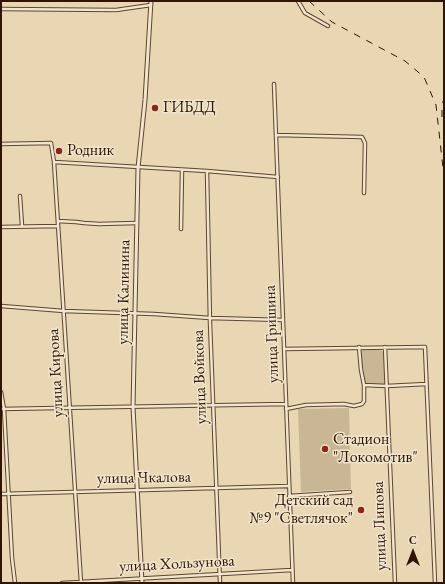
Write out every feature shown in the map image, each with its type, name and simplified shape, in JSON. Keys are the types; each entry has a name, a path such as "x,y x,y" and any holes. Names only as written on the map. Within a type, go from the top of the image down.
{"street":[{"name":"улица Калинина","path":"142,583 136,490 133,406 138,168 145,100 151,1"},
{"path":"298,1 305,13 328,26"},
{"path":"1,9 116,10 151,6"},
{"name":"улица Гришина","path":"274,84 288,486 293,583"},
{"path":"276,135 362,137 365,143 364,193"},
{"name":"улица Кирова","path":"1,144 51,143 54,162 81,582"},
{"path":"54,162 207,171 278,177"},
{"path":"181,229 182,170"},
{"name":"улица Войкова","path":"207,171 210,318 220,583"},
{"path":"20,196 22,226"},
{"path":"58,221 99,224 137,222"},
{"path":"1,227 58,226"},
{"path":"1,306 136,315 154,314 210,318 283,320"},
{"path":"286,409 306,405 358,405 364,401 364,385 359,347"},
{"name":"улица Липова","path":"385,347 395,583"},
{"path":"284,348 425,347 435,583"},
{"path":"364,385 387,386 426,384"},
{"path":"1,392 15,583"},
{"path":"2,409 286,404"},
{"name":"улица Чкалова","path":"1,494 288,486"},
{"path":"289,496 350,492"},
{"name":"улица Хользунова","path":"62,583 292,570"}],"shaded area":[{"path":"363,349 378,349 384,352 385,385 369,385 364,382 361,352"},
{"name":"Стадион \"Локомотив\"","path":"349,408 351,489 301,492 298,409"}],"railway":[{"path":"309,1 332,22 405,61 424,77 436,105 444,177"},
{"path":"442,117 444,98"}],"place":[{"name":"ГИБДД","path":"155,108"},
{"name":"Родник","path":"59,151"},
{"name":"Стадион \"Локомотив\"","path":"325,449"},
{"name":"Детский сад №9 \"Светлячок\"","path":"361,510"}]}
